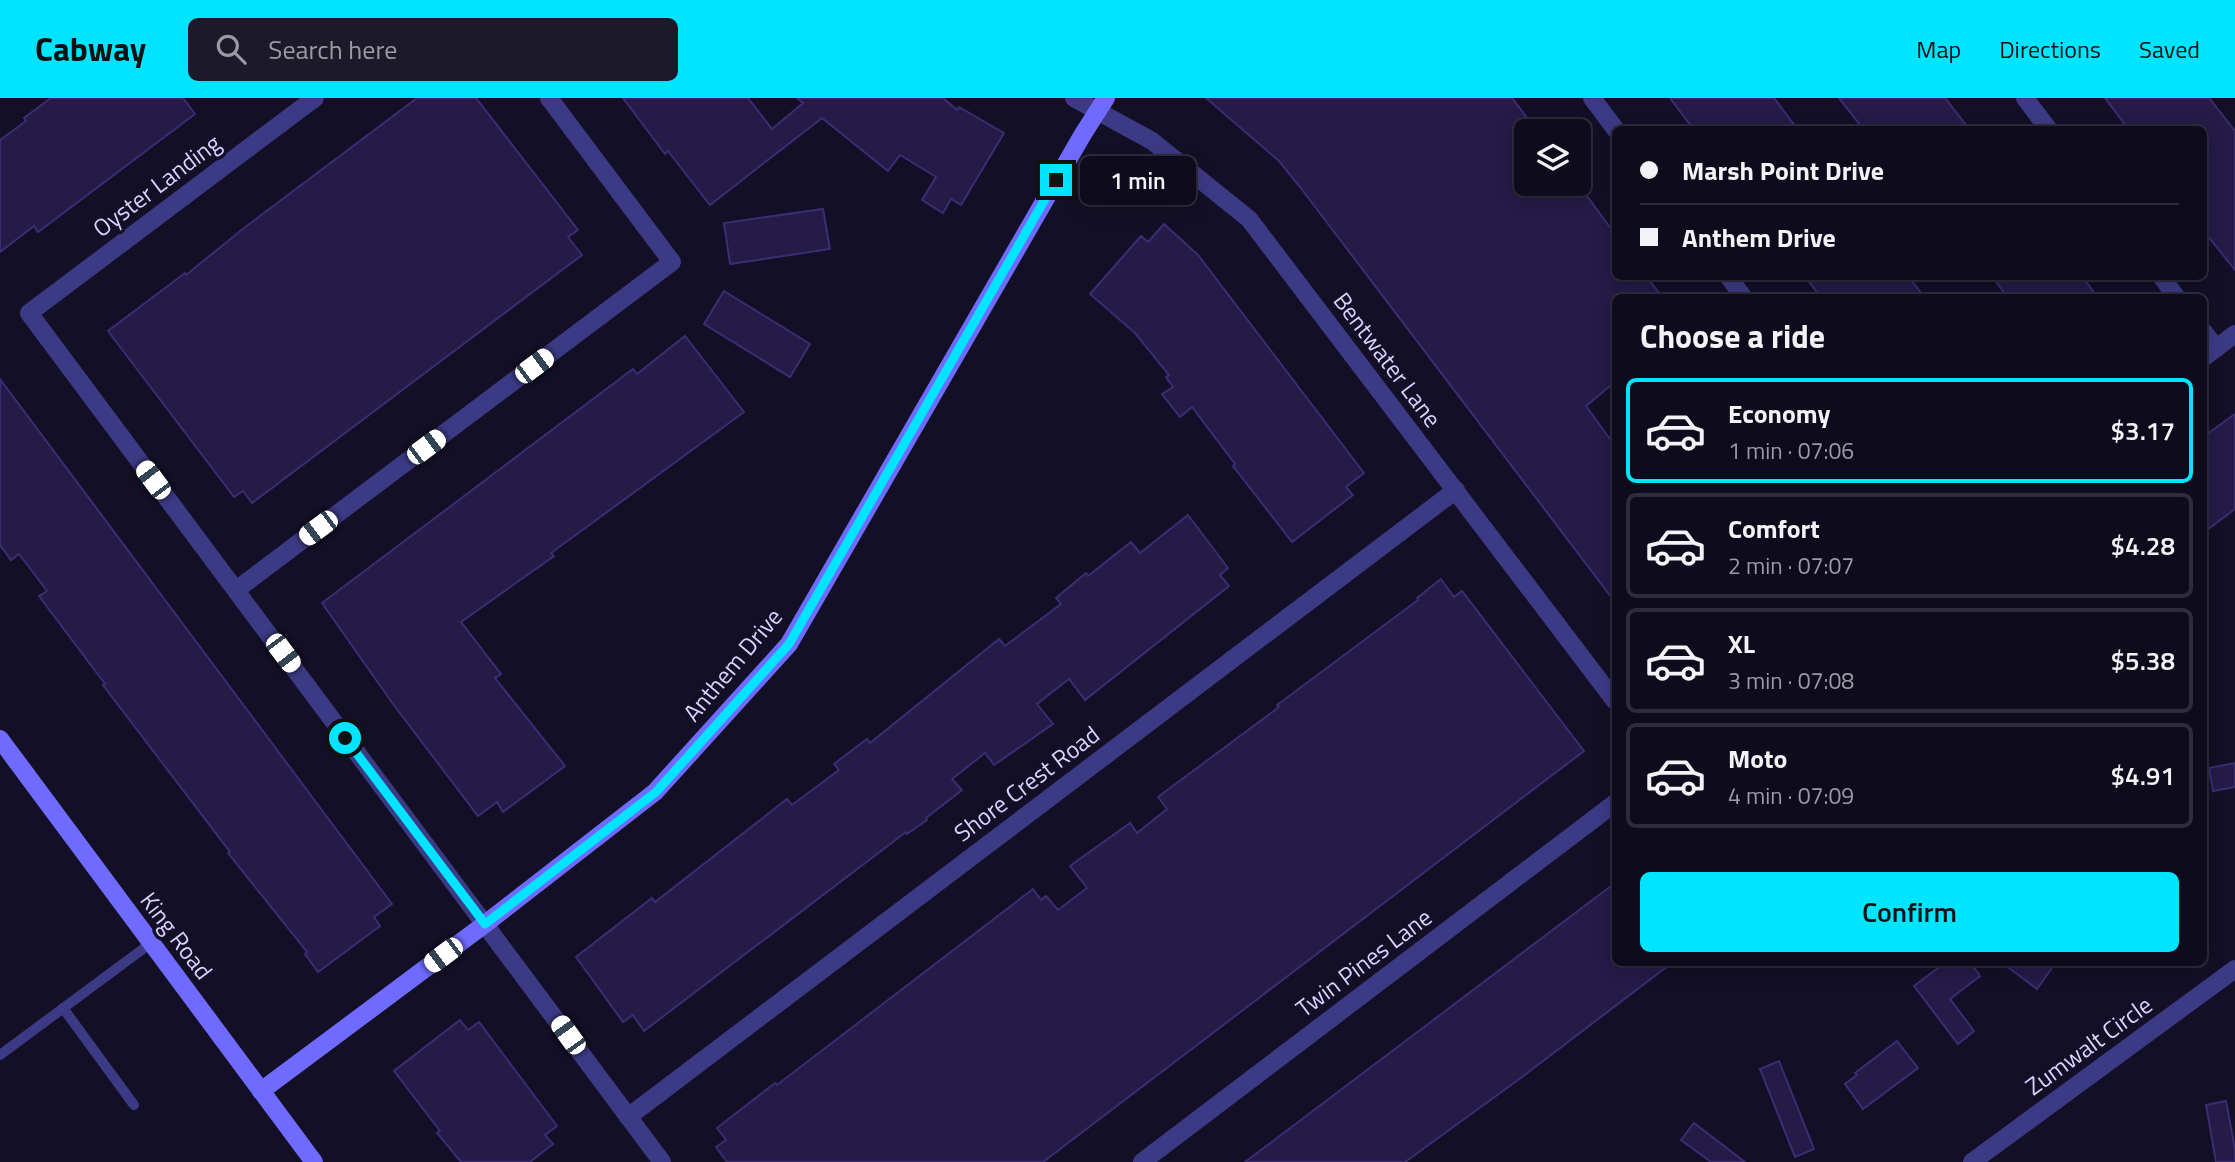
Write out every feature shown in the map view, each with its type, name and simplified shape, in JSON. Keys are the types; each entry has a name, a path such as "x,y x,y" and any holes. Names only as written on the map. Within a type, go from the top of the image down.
{"street":[{"name":"Oyster Landing","path":"236,590 29,313 315,98"},
{"path":"549,98 672,262 236,590 662,1162"},
{"name":"Bentwater Lane","path":"1074,98 1101,104 1249,219 1612,697"},
{"path":"1592,98 1613,126"},
{"path":"2025,98 2046,126"},
{"name":"Anthem Drive","path":"261,1091 656,792 789,644 1101,104"},
{"path":"2210,353 2235,334"},
{"name":"Shore Crest Road","path":"628,1117 1456,490"},
{"name":"King Road","path":"0,739 314,1162"},
{"name":"Twin Pines Lane","path":"1142,1162 1612,805"},
{"name":"Zumwalt Circle","path":"1972,1162 2235,969"}],"lane":[{"path":"0,1055 151,943"},
{"path":"64,1008 134,1105"}],"building":[{"path":"51,98 183,98 195,114 38,232 34,226 0,252 0,140"},
{"path":"417,98 476,98 578,230 568,237 582,255 252,503 243,491 234,497 108,331 185,273 186,275"},
{"path":"623,98 748,98 772,129 803,103 797,98 943,98 957,110 959,107 1004,133 961,205 951,199 943,213 922,200 936,177 900,155 888,171 822,118 710,205 668,151 665,154"},
{"path":"1206,98 1512,98 1528,119 1514,119 1514,196 1587,196 1612,230 1612,280 1649,280 1660,294 1612,294 1612,384 1586,406 1612,442 1612,598 1279,161"},
{"path":"1670,98 1774,98 1795,126 1691,126"},
{"path":"1839,98 1945,98 1967,126 1861,126"},
{"path":"2105,98 2209,98 2235,131 2235,270 2207,235 2207,126 2126,126"},
{"path":"823,209 830,249 730,264 724,223"},
{"path":"1164,224 1198,255 1364,473 1346,487 1353,495 1292,542 1233,466 1235,464 1192,407 1180,417 1162,394 1173,387 1166,377 1169,375 1135,333 1090,294 1141,236 1148,242"},
{"path":"1808,280 1911,280 1922,294 1818,294"},
{"path":"1995,280 2085,280 2095,294 2005,294"},
{"path":"724,291 810,344 790,377 704,324"},
{"path":"685,336 744,412 551,553 554,556 461,622 501,674 495,678 565,766 503,812 497,802 478,816 393,704 322,603 633,369 637,374"},
{"path":"0,379 392,904 374,917 380,926 318,972 305,954 307,952 228,853 230,852 39,596 47,591 19,554 11,560 0,545"},
{"path":"2235,414 2235,509 2207,530 2207,434"},
{"path":"1188,515 1228,568 1220,575 1229,586 1085,700 1069,679 1037,704 1053,724 994,765 985,753 952,779 962,790 926,818 927,820 907,834 906,832 644,1031 633,1015 623,1022 576,957 652,898 655,902 787,799 792,805 839,770 834,764 867,739 870,743 999,639 1005,646 1061,604 1056,598 1086,573 1088,576 1131,542 1140,553"},
{"path":"1441,579 1454,597 1462,591 1584,751 1043,1162 727,1162 716,1147 726,1140 717,1128 1033,889 1041,900 1046,896 1058,910 1087,888 1070,866 1130,823 1137,833 1167,809 1158,797 1418,600 1417,598"},
{"path":"2235,763 2235,787 2213,791 2209,768"},
{"path":"1612,885 1612,966 1668,966 1405,1162 1245,1162"},
{"path":"1941,966 1973,966 1980,976 1950,999 1974,1031 1958,1044 1914,986"},
{"path":"2006,966 2053,966 2037,989"},
{"path":"460,1020 468,1030 479,1022 557,1126 545,1135 553,1144 530,1162 461,1162 437,1133 440,1131 394,1071"},
{"path":"1897,1041 1918,1068 1863,1109 1845,1084 1857,1075 1855,1073"},
{"path":"1779,1061 1814,1149 1795,1157 1760,1069"},
{"path":"2226,1101 2235,1162 2216,1162 2206,1105"},
{"path":"1694,1123 1745,1162 1711,1162 1681,1140"}],"route":[{"path":"345,738 485,924 656,792 789,644 1056,180"}]}
